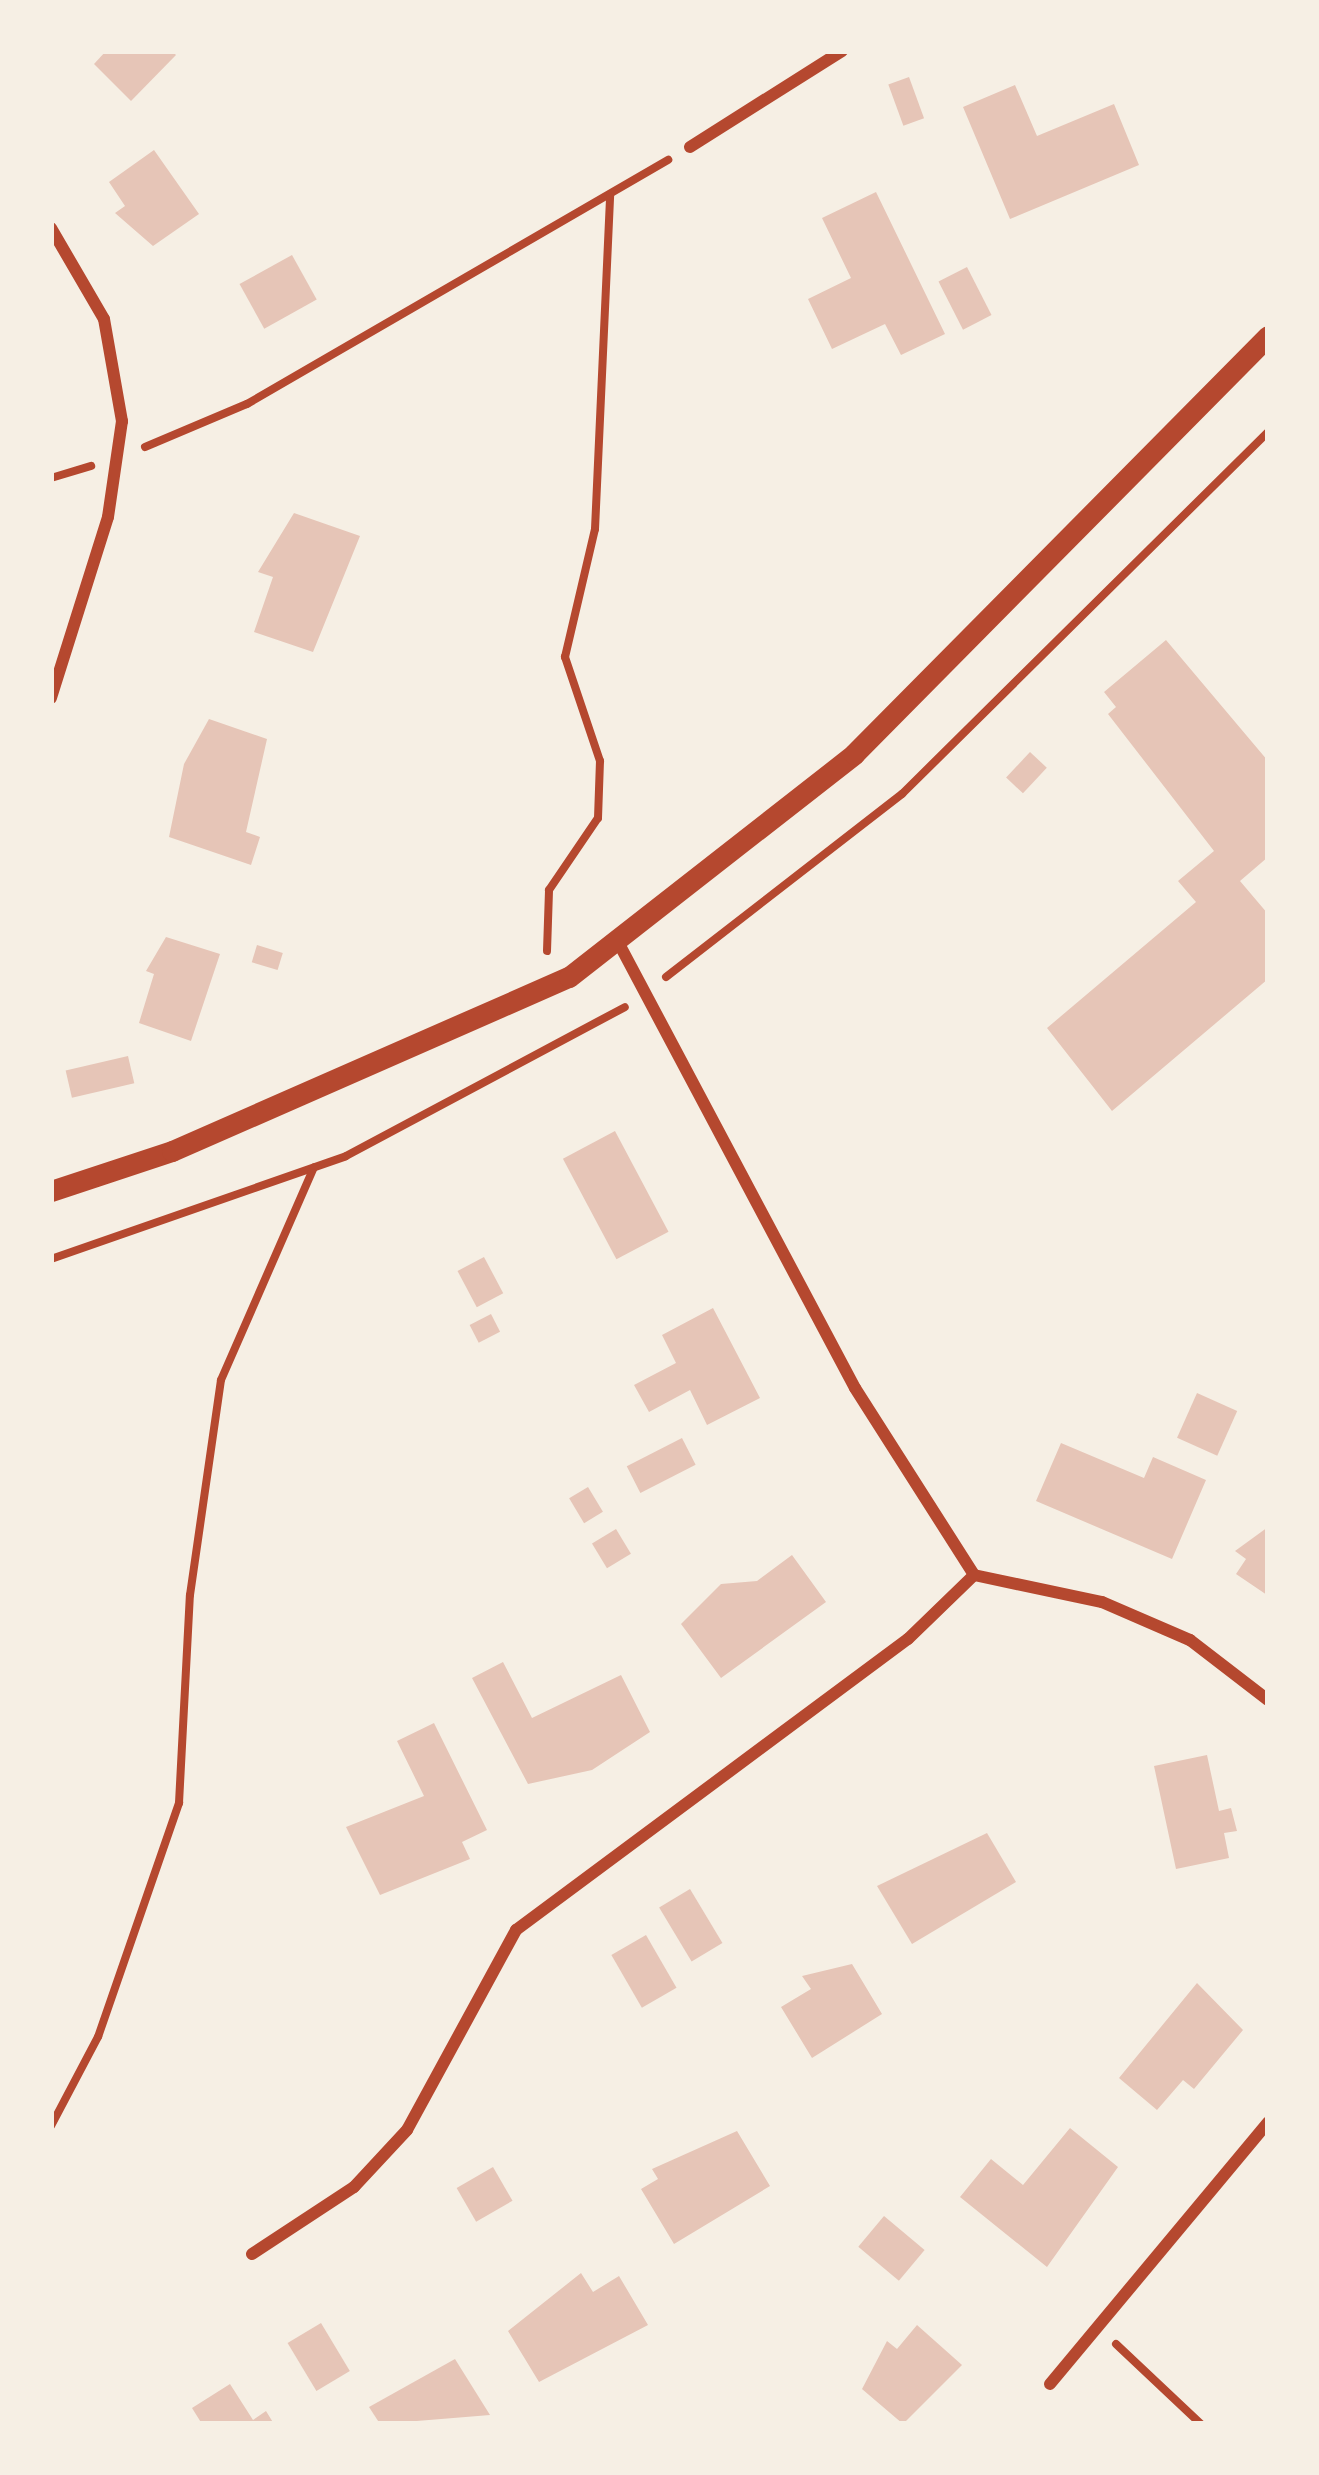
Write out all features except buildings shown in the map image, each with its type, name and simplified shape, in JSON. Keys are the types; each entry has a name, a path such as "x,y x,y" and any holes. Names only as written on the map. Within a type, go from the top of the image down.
{"street":[{"path":"690,147 842,51"},
{"path":"51,228 104,319 120,458 51,698"},
{"path":"51,1191 172,1151 542,989 617,940 854,754 1268,336"},
{"path":"617,940 855,1388 974,1575 1102,1602 1190,1640 1268,1700"},
{"path":"252,2254 354,2187 407,2130 516,1930 908,1639 974,1575"},
{"path":"1050,2384 1268,2122"}],"path":[{"path":"51,478 120,458 247,404 690,147"},
{"path":"542,989 549,890 598,818 600,761 565,657 595,529 610,194"},
{"path":"51,2126 98,2037 179,1803 190,1595 221,1380 315,1166"},
{"path":"1097,2327 1202,2424"}]}
